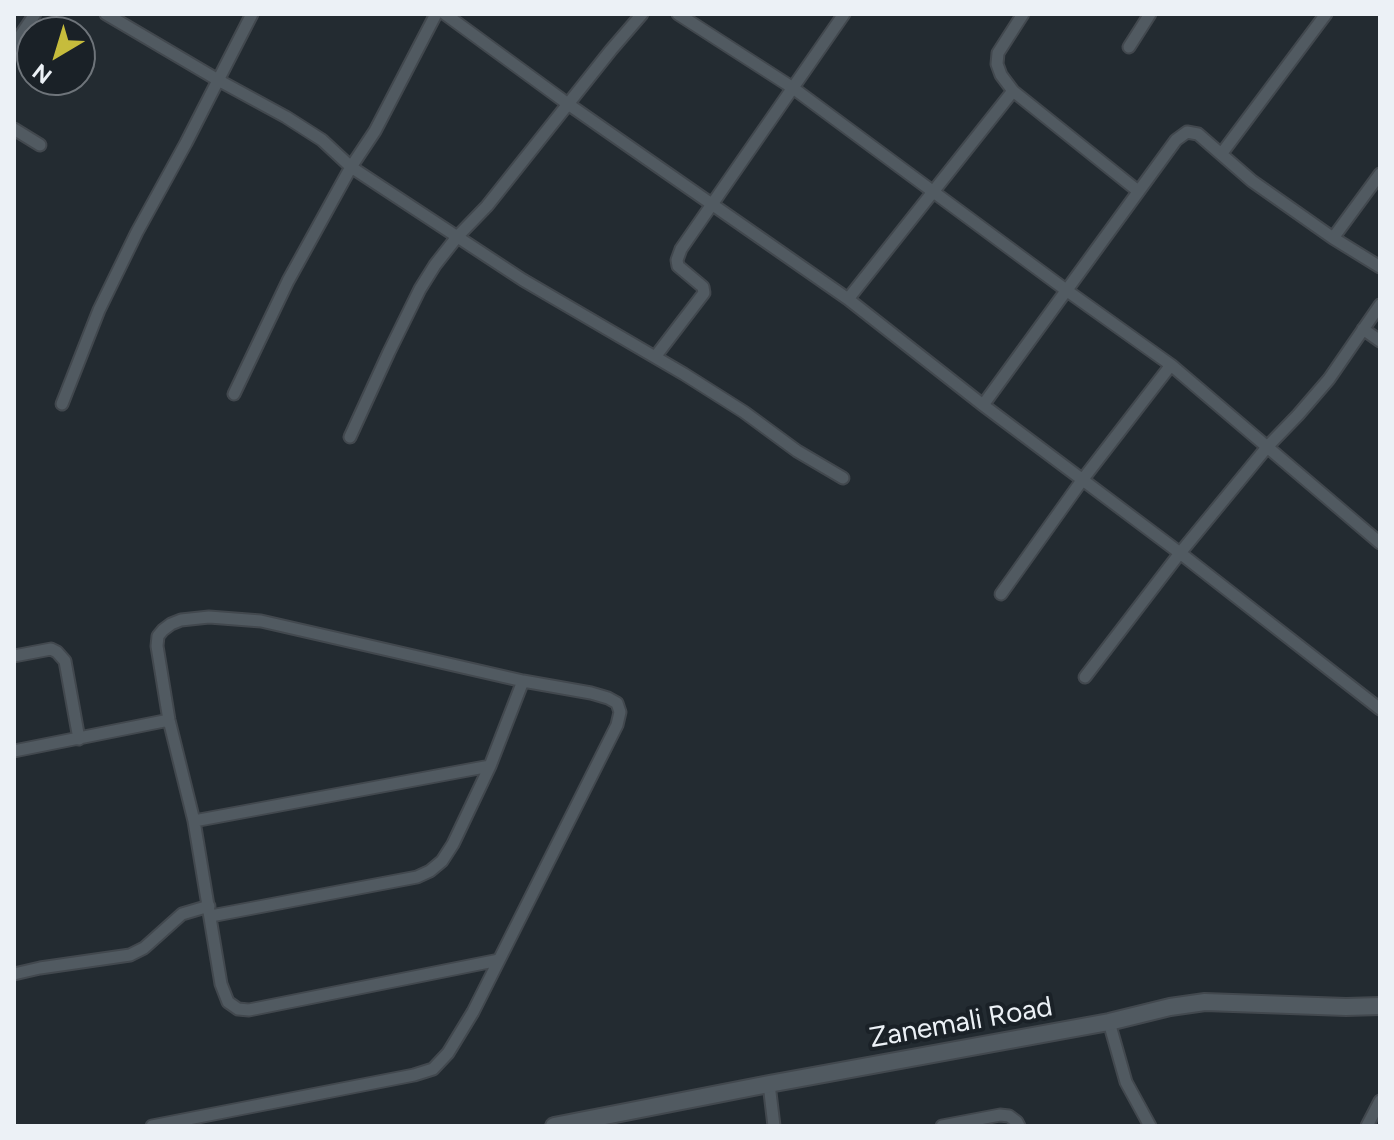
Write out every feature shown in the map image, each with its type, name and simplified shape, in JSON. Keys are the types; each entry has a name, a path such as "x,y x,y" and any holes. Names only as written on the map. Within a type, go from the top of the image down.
{"street":[{"path":"14,45 35,14"},
{"path":"106,14 286,117 322,140 351,167 523,280 744,412 797,451 843,478"},
{"path":"62,404 99,310 137,232 252,14"},
{"path":"234,394 288,281 351,167 375,131 436,14"},
{"path":"445,14 568,104 848,299 1380,709"},
{"path":"350,437 420,289 435,265 487,206 642,14"},
{"path":"678,14 793,88 1171,365 1377,536"},
{"path":"655,357 704,293 703,287 678,266 681,249 844,14"},
{"path":"1023,14 998,53 997,64 1001,75 1013,91 1138,191"},
{"path":"1129,47 1150,14"},
{"path":"1222,153 1326,14"},
{"path":"848,299 1013,91"},
{"path":"14,129 40,145"},
{"path":"983,405 1176,140 1187,132 1198,134 1252,181 1380,267"},
{"path":"1333,238 1380,174"},
{"path":"1085,677 1180,553 1268,446 1329,379 1380,305"},
{"path":"1363,329 1380,341"},
{"path":"1001,594 1083,479 1171,365"},
{"path":"152,1126 433,1069 448,1053 473,1012 617,725 620,712 617,703 608,698 261,621 209,617 171,624 158,636 157,646 169,720 194,821 221,984 228,1002 238,1009 249,1010 499,960"},
{"path":"14,656 51,649 65,661 79,739"},
{"path":"14,974 130,955 144,948 182,914 417,877 430,871 442,861 453,844 490,766 523,681"},
{"path":"14,751 169,720"},
{"path":"194,821 490,766"},
{"name":"Zanemali Road","path":"554,1126 1109,1022 1170,1007 1205,1002 1380,1006"},
{"path":"1109,1022 1126,1082 1150,1126"},
{"path":"769,1084 774,1126"},
{"path":"1367,1126 1380,1101"},
{"path":"942,1126 1000,1115 1009,1116 1019,1126"}]}
